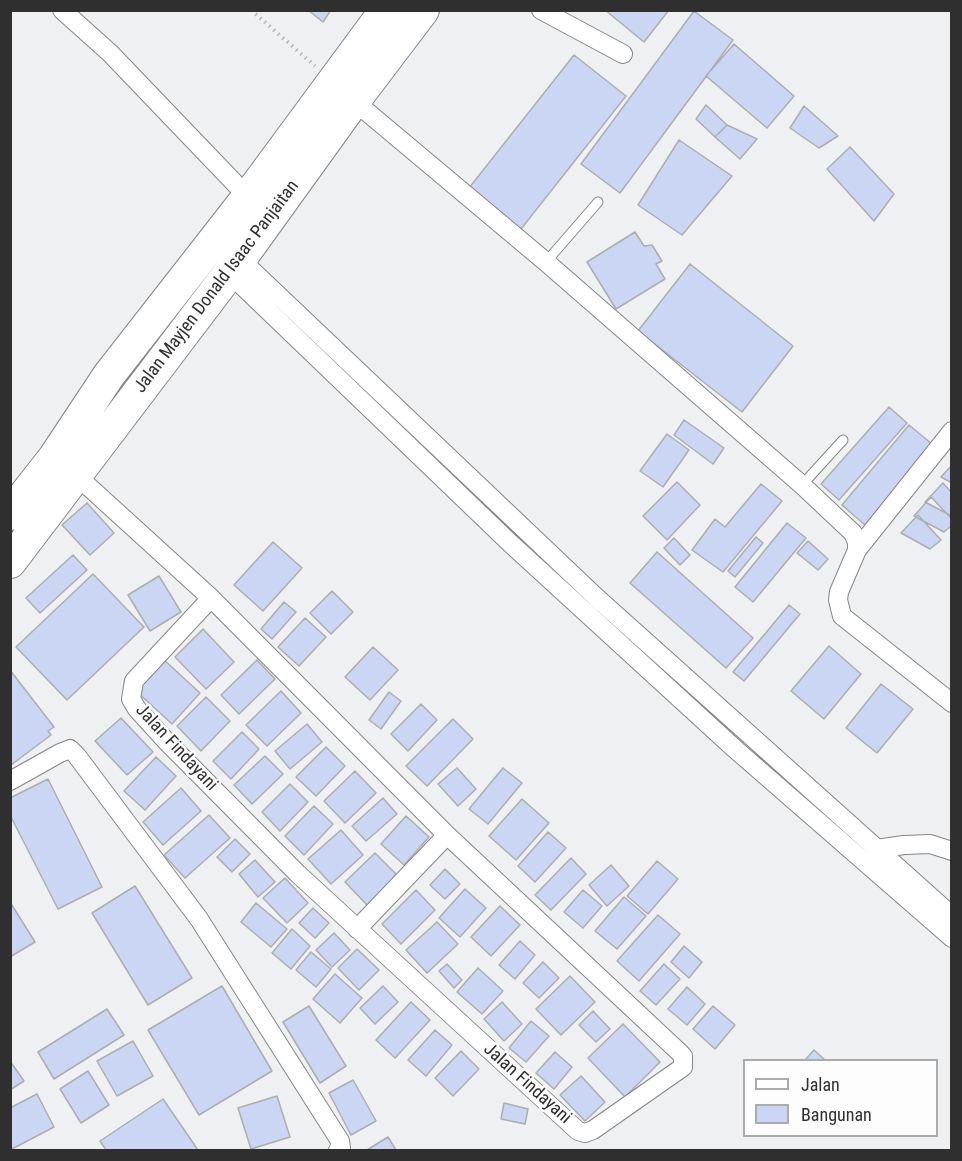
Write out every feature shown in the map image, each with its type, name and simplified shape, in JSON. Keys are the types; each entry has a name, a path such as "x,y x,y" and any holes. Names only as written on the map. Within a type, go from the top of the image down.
{"highway":[{"name":"Jalan Mayjen Donald Isaac Panjaitan","path":"10,562 234,266 344,92 386,10"},
{"name":"Jalan Mayjen Donald Isaac Panjaitan","path":"10,514 54,458 109,375 248,197 423,10"},
{"path":"109,375 135,396"}],"street":[{"path":"62,10 110,53 248,197"},
{"path":"541,10 600,44 623,54"},
{"path":"344,92 546,262 802,485 853,533 857,542 857,550"},
{"path":"234,266 597,598 951,916"},
{"path":"234,266 519,551 735,749 951,938"},
{"path":"951,431 857,550 839,592 838,600 842,616 951,703"},
{"name":"Jalan Findayani","path":"77,476 211,598 447,835 683,1056 683,1066 593,1130 585,1133 578,1131 298,874 167,742 137,709 131,699 134,681 211,598"},
{"path":"10,781 70,749 77,756 199,919 340,1141 338,1150"},
{"path":"357,929 447,835"},
{"path":"876,849 930,844 951,851"}],"lane":[{"path":"546,262 598,202"},
{"path":"802,485 843,440"}],"path":[{"path":"251,10 344,92"}],"building":[{"path":"308,10 331,10 323,22"},
{"path":"605,10 669,10 644,42"},
{"path":"694,11 733,40 620,193 581,164"},
{"path":"734,44 794,96 767,128 706,76"},
{"path":"574,55 626,96 521,229 469,188"},
{"path":"706,105 727,125 715,137 696,119"},
{"path":"804,106 838,136 819,148 790,128"},
{"path":"727,125 757,139 740,159 715,137"},
{"path":"679,140 732,176 682,235 638,205"},
{"path":"850,147 894,194 874,221 827,169"},
{"path":"635,232 644,246 652,245 662,261 656,264 665,279 616,309 587,262"},
{"path":"690,264 793,346 742,412 638,331"},
{"path":"889,407 907,423 839,500 821,484"},
{"path":"684,420 724,448 713,464 674,435"},
{"path":"909,425 932,444 865,525 842,505"},
{"path":"667,434 689,450 663,487 640,471"},
{"path":"952,465 952,483 941,477"},
{"path":"677,482 700,505 667,540 643,516"},
{"path":"943,483 952,493 952,516 925,502"},
{"path":"761,484 782,501 723,572 692,550 715,519 725,527"},
{"path":"931,497 952,519 952,525 944,532 914,516"},
{"path":"87,503 114,533 90,555 62,525"},
{"path":"918,515 941,540 930,549 901,533"},
{"path":"787,523 806,538 753,602 735,587"},
{"path":"756,537 763,543 735,577 728,571"},
{"path":"674,538 690,555 680,565 664,548"},
{"path":"808,541 828,559 818,570 797,553"},
{"path":"273,542 302,568 263,611 234,585"},
{"path":"657,552 753,638 726,668 630,583"},
{"path":"73,555 87,570 40,613 26,598"},
{"path":"93,574 144,627 67,700 16,647"},
{"path":"159,576 181,612 150,631 128,595"},
{"path":"332,591 353,612 331,634 310,613"},
{"path":"284,602 296,612 272,639 261,629"},
{"path":"789,605 800,614 744,681 733,672"},
{"path":"305,618 326,637 299,666 278,647"},
{"path":"203,629 234,662 206,689 175,657"},
{"path":"829,646 861,674 824,719 791,691"},
{"path":"373,647 398,670 370,700 345,677"},
{"path":"163,659 200,693 172,724 135,690"},
{"path":"257,660 275,679 239,714 221,695"},
{"path":"10,670 54,727 48,731 51,735 11,765"},
{"path":"881,684 913,709 877,753 846,728"},
{"path":"281,691 301,713 267,746 246,725"},
{"path":"389,692 401,701 381,729 369,720"},
{"path":"206,697 230,721 201,751 177,726"},
{"path":"421,704 437,720 408,751 391,734"},
{"path":"121,718 153,752 127,775 95,741"},
{"path":"453,719 473,739 427,786 406,766"},
{"path":"307,724 322,742 290,769 275,751"},
{"path":"242,732 259,749 231,779 213,761"},
{"path":"326,747 345,766 316,796 296,777"},
{"path":"265,756 283,774 252,804 234,785"},
{"path":"156,757 176,776 145,810 124,791"},
{"path":"457,768 476,789 458,806 438,784"},
{"path":"503,768 522,783 488,824 469,809"},
{"path":"355,771 376,793 345,823 324,801"},
{"path":"48,779 102,887 58,909 10,815 10,798"},
{"path":"290,784 308,802 280,831 262,812"},
{"path":"181,788 201,811 163,845 143,822"},
{"path":"383,798 397,814 366,841 352,826"},
{"path":"522,799 549,823 516,860 489,836"},
{"path":"314,806 333,824 304,855 285,836"},
{"path":"209,815 230,838 185,878 164,855"},
{"path":"406,816 429,837 404,865 381,844"},
{"path":"341,830 363,855 331,884 308,859"},
{"path":"548,832 566,848 535,882 518,866"},
{"path":"235,839 250,854 232,872 217,857"},
{"path":"375,853 398,876 368,906 345,882"},
{"path":"571,858 586,874 551,910 535,895"},
{"path":"255,860 275,882 258,897 239,874"},
{"path":"657,861 678,879 648,914 627,896"},
{"path":"611,865 629,886 607,906 589,885"},
{"path":"445,869 460,884 445,899 430,885"},
{"path":"285,878 308,903 287,923 263,898"},
{"path":"135,886 192,978 148,1005 92,913"},
{"path":"465,889 486,908 460,937 439,918"},
{"path":"416,890 435,910 401,944 382,924"},
{"path":"583,890 602,906 583,928 564,912"},
{"path":"624,897 646,916 617,949 595,931"},
{"path":"10,902 35,942 10,957"},
{"path":"256,903 287,929 271,947 241,922"},
{"path":"500,906 520,925 491,956 471,937"},
{"path":"313,908 329,923 315,938 299,923"},
{"path":"658,915 680,934 639,981 617,961"},
{"path":"437,922 458,944 427,973 406,950"},
{"path":"292,929 310,946 291,969 272,953"},
{"path":"334,933 350,950 332,967 316,950"},
{"path":"520,941 535,955 515,979 499,965"},
{"path":"684,946 702,962 689,978 671,962"},
{"path":"357,949 379,970 359,990 338,968"},
{"path":"311,952 331,969 316,987 296,970"},
{"path":"543,962 559,978 539,998 523,983"},
{"path":"447,964 462,980 454,988 439,971"},
{"path":"664,964 680,979 656,1005 640,991"},
{"path":"478,968 503,991 482,1014 457,992"},
{"path":"335,974 362,998 340,1023 313,999"},
{"path":"570,976 595,1002 561,1035 536,1009"},
{"path":"222,986 272,1071 199,1115 148,1030"},
{"path":"383,986 398,1002 375,1024 360,1008"},
{"path":"687,987 705,1004 687,1025 668,1009"},
{"path":"411,1002 430,1020 395,1058 376,1040"},
{"path":"502,1002 522,1024 504,1041 484,1019"},
{"path":"309,1006 346,1066 320,1083 283,1022"},
{"path":"713,1006 735,1025 715,1049 693,1029"},
{"path":"107,1009 124,1035 54,1079 38,1052"},
{"path":"593,1011 610,1029 596,1042 579,1025"},
{"path":"531,1021 549,1036 526,1062 509,1048"},
{"path":"623,1024 660,1062 625,1097 588,1058"},
{"path":"435,1030 452,1045 426,1076 408,1060"},
{"path":"133,1041 153,1076 117,1096 97,1061"},
{"path":"814,1050 824,1059 806,1059"},
{"path":"461,1051 479,1069 453,1096 435,1078"},
{"path":"555,1052 572,1067 554,1089 536,1073"},
{"path":"10,1061 24,1081 10,1090"},
{"path":"88,1071 109,1105 81,1123 60,1089"},
{"path":"581,1076 605,1102 585,1121 560,1095"},
{"path":"353,1080 376,1121 351,1135 329,1093"},
{"path":"37,1094 54,1127 10,1150 10,1108"},
{"path":"277,1096 290,1137 251,1149 238,1108"},
{"path":"163,1099 198,1150 106,1150 100,1141"},
{"path":"504,1103 528,1109 525,1124 501,1119"},
{"path":"388,1137 396,1150 367,1150"}]}
